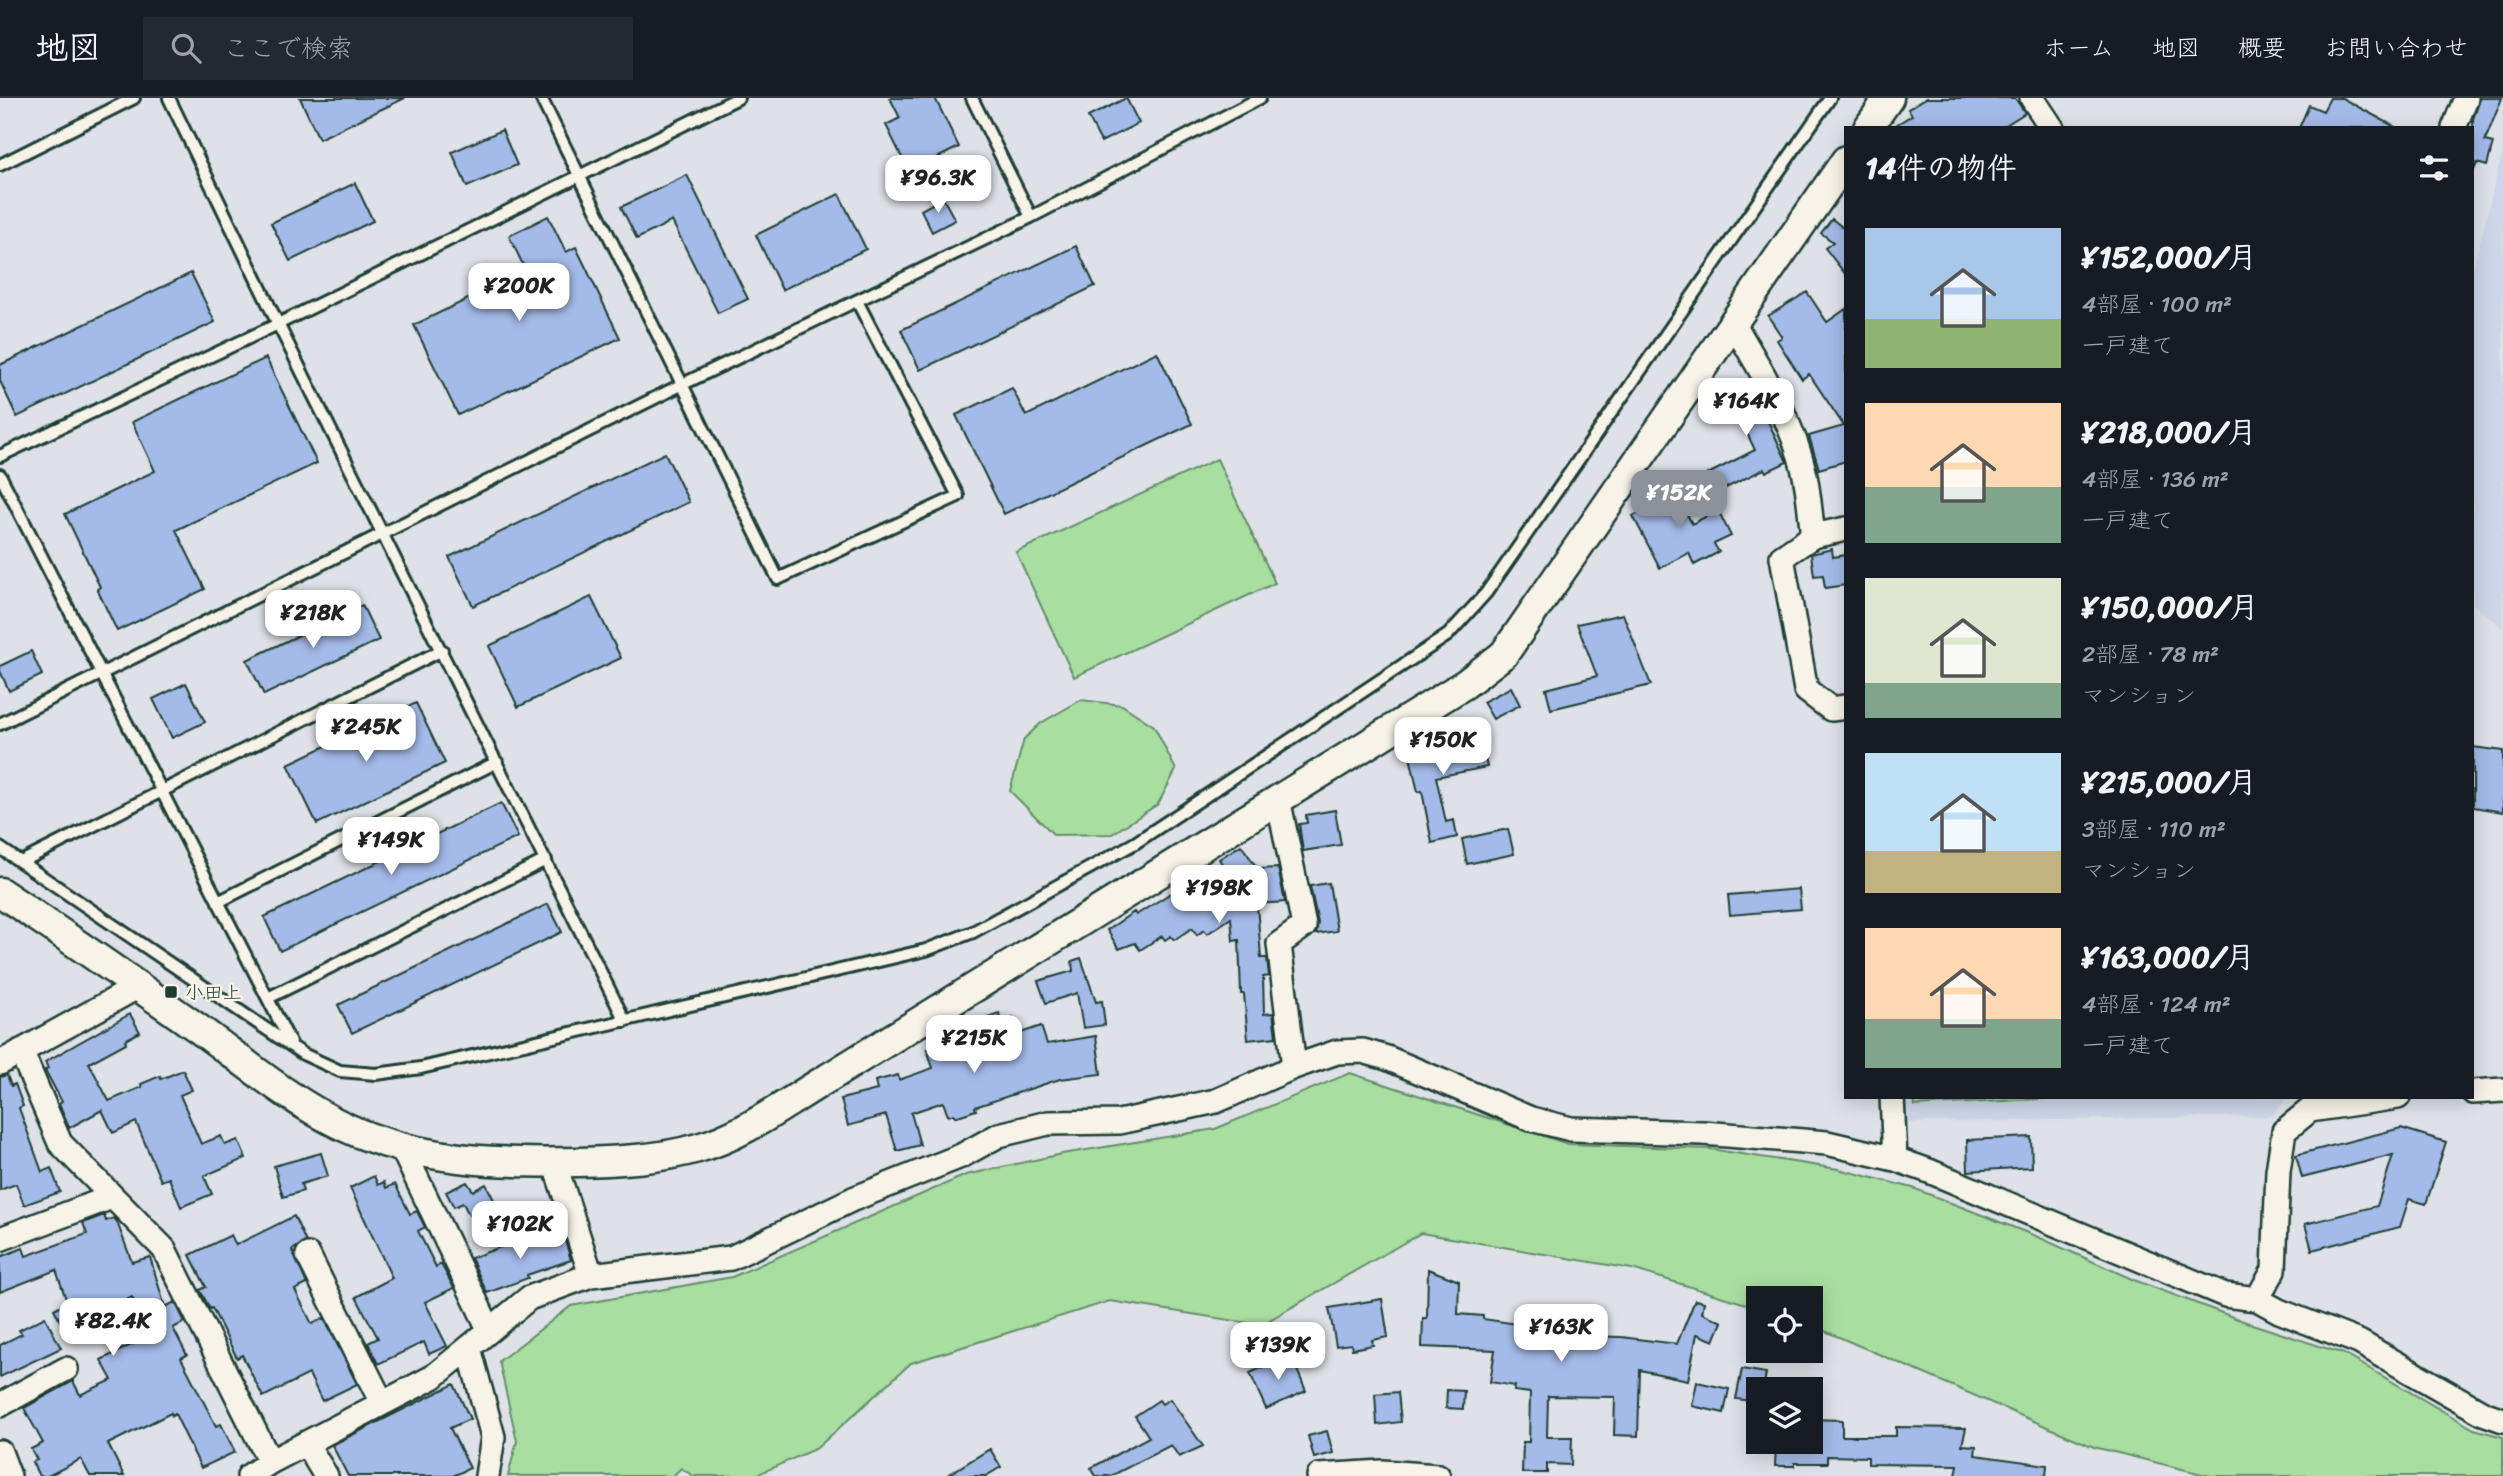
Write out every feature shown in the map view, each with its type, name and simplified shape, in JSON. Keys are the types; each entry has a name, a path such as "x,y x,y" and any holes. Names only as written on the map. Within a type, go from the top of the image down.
{"street":[{"path":"1869,126 1888,98"},
{"path":"2032,98 2051,126"},
{"path":"2455,126 2466,98"},
{"path":"0,892 139,986 292,1096 342,1126 373,1140 442,1156 506,1162 554,1162 633,1159 669,1154 700,1147 729,1136 828,1078 1465,684 1504,654 1734,324 1843,175"},
{"path":"1734,324 1792,435 1804,471 1813,536"},
{"path":"1844,529 1813,536 1782,557 1806,690 1831,709 1844,707"},
{"path":"1278,798 1304,926 1279,944 1294,1067"},
{"path":"0,1063 139,986"},
{"path":"21,1051 60,1143 164,1249 270,1462"},
{"path":"250,1476 270,1462 433,1377 530,1297 591,1275 731,1258 853,1199 961,1156 999,1135 1048,1123 1119,1122 1216,1101 1294,1067 1337,1052 1363,1051 1387,1058 1531,1119 1571,1129 1703,1133 1827,1143 1895,1159 2225,1295 2258,1299 2279,1311 2359,1342 2483,1413 2503,1420"},
{"path":"2474,1092 2503,1090"},
{"path":"1892,1099 1895,1159"},
{"path":"2258,1299 2274,1270 2278,1171 2284,1131 2310,1110 2384,1099"},
{"path":"402,1148 489,1329"},
{"path":"554,1162 591,1275"},
{"path":"0,1239 112,1196"},
{"path":"308,1255 382,1403"},
{"path":"469,1348 493,1437 487,1476"},
{"path":"0,1405 66,1369"},
{"path":"306,1443 326,1476"},
{"path":"0,1452 9,1476"},
{"path":"1331,1475 1382,1472 1438,1476"}],"lane":[{"path":"0,164 134,98"},
{"path":"169,98 278,324 625,1021"},
{"path":"541,98 778,579 958,496 857,300"},
{"path":"0,456 278,324 738,98"},
{"path":"972,98 1031,217"},
{"path":"0,724 681,385 1031,217 1260,98"},
{"path":"0,848 293,1047 340,1071 376,1074 421,1068 926,950 973,932 1135,843 1448,635 1486,593 1830,98"},
{"path":"0,475 293,1047"},
{"path":"21,862 442,650"},
{"path":"218,902 498,762"},
{"path":"268,998 546,860"}],"shaded area":[{"path":"2503,149 2503,628 2474,605 2474,266"},
{"path":"1901,1099 2286,1099 2272,1116 1903,1123"}],"green space":[{"path":"1217,459 1275,583 1074,677 1016,552"},
{"path":"1081,700 1122,705 1154,726 1176,770 1158,804 1112,834 1054,835 1010,791 1024,739 1041,723"},
{"path":"1350,1073 1568,1144 1710,1149 1838,1169 1913,1188 2038,1237 2134,1280 2246,1322 2344,1354 2474,1429 2503,1437 2503,1476 2210,1476 2094,1447 1823,1330 1823,1286 1746,1286 1746,1304 1632,1269 1421,1233 1261,1325 1110,1301 911,1363 817,1448 754,1476 693,1476 681,1468 673,1476 508,1476 517,1441 499,1361 571,1306 732,1277 966,1175 1062,1154 1215,1129"},
{"path":"1914,1099 2039,1099 1915,1106"}],"building":[{"path":"300,98 405,98 319,139"},
{"path":"890,98 935,98 959,147 909,172 886,125 900,118"},
{"path":"1126,98 1139,123 1101,142 1088,117"},
{"path":"1926,98 2015,98 2025,113 2004,126 1894,126 1912,115 1908,109"},
{"path":"2330,98 2342,98 2393,126 2300,126 2309,105 2323,111"},
{"path":"2480,98 2502,98 2485,141 2493,143 2487,166 2477,163 2474,170 2474,126 2473,119"},
{"path":"502,130 517,165 467,187 452,152"},
{"path":"687,175 748,299 718,313 672,221 637,239 621,207"},
{"path":"355,183 373,221 290,261 271,223"},
{"path":"839,194 866,249 782,290 756,235"},
{"path":"943,198 955,220 932,232 921,210"},
{"path":"548,216 566,252 576,247 620,338 458,415 414,325 526,271 509,236"},
{"path":"1832,219 1844,228 1844,272 1825,248 1833,242 1821,233"},
{"path":"1076,246 1095,286 920,370 901,330"},
{"path":"191,273 215,322 17,417 0,381 0,365"},
{"path":"1807,292 1827,322 1844,310 1844,426 1809,374 1802,379 1777,340 1782,337 1768,316"},
{"path":"1157,352 1192,424 1004,514 956,415 1012,388 1026,416"},
{"path":"266,358 317,463 176,530 205,589 117,631 97,589 100,587 65,514 155,471 132,422"},
{"path":"1741,380 1764,420 1767,419 1787,462 1766,472 1764,469 1718,492 1708,474 1755,450 1736,410 1719,419 1708,398"},
{"path":"1844,426 1844,462 1819,469 1809,436"},
{"path":"665,453 689,502 473,606 449,557"},
{"path":"1672,484 1692,524 1718,510 1731,536 1714,544 1719,552 1694,565 1689,553 1660,568 1633,516 1658,504 1653,494"},
{"path":"1832,549 1833,557 1844,555 1844,585 1825,588 1823,575 1814,576 1811,554"},
{"path":"591,597 621,658 518,707 489,646"},
{"path":"362,605 379,640 264,695 247,660"},
{"path":"1623,614 1651,685 1551,709 1546,689 1597,676 1577,624"},
{"path":"31,651 42,675 9,691 0,666"},
{"path":"186,683 205,722 172,738 153,699"},
{"path":"1511,687 1520,705 1493,719 1483,702"},
{"path":"416,703 445,763 317,824 288,764"},
{"path":"1480,735 1487,767 1436,777 1446,822 1454,820 1457,837 1432,843 1422,791 1418,792 1408,748 1426,744 1427,747"},
{"path":"2474,747 2503,751 2503,812 2474,807"},
{"path":"501,803 518,837 280,951 264,917"},
{"path":"1335,810 1341,845 1303,851 1299,824 1307,823 1306,815"},
{"path":"1508,829 1514,854 1467,864 1462,839"},
{"path":"1241,845 1258,869 1278,868 1285,902 1257,904 1261,958 1267,958 1269,976 1263,977 1264,1014 1273,1013 1276,1037 1248,1040 1244,994 1241,994 1239,940 1233,941 1231,918 1207,934 1204,930 1197,935 1192,928 1174,940 1171,936 1165,940 1162,936 1140,950 1135,943 1119,949 1107,930 1174,891 1183,904 1213,884 1213,872 1227,871 1219,859"},
{"path":"1329,883 1337,931 1316,934 1318,923 1310,886"},
{"path":"1799,889 1801,909 1730,915 1728,895"},
{"path":"548,904 562,932 352,1033 338,1005"},
{"path":"1081,958 1096,1002 1102,1001 1105,1025 1083,1028 1077,993 1046,1003 1038,981 1073,971 1072,961"},
{"path":"999,1013 1001,1021 1013,1017 1018,1034 1041,1026 1047,1044 1096,1036 1101,1074 1060,1079 975,1107 976,1110 955,1117 954,1114 948,1116 943,1102 911,1113 920,1145 897,1151 886,1115 848,1126 841,1099 877,1090 875,1081 898,1075 899,1080 933,1068 927,1049 969,1036 965,1025"},
{"path":"130,1014 140,1032 125,1040 126,1043 89,1063 109,1101 160,1076 161,1079 183,1070 192,1090 180,1095 201,1144 221,1136 225,1145 238,1140 246,1158 204,1176 212,1194 181,1207 169,1178 161,1181 136,1122 113,1133 102,1110 69,1128 59,1104 62,1102 45,1070 48,1068 45,1062"},
{"path":"7,1075 11,1086 15,1084 23,1106 19,1108 42,1172 51,1168 60,1192 24,1205 16,1184 0,1190 0,1077"},
{"path":"2401,1128 2446,1142 2426,1204 2409,1199 2400,1227 2312,1250 2305,1224 2377,1206 2393,1155 2302,1178 2296,1155"},
{"path":"2031,1137 2032,1167 1968,1171 1967,1140"},
{"path":"321,1153 328,1176 301,1184 303,1191 283,1197 274,1166"},
{"path":"374,1176 378,1185 384,1182 386,1188 395,1184 410,1214 417,1211 425,1227 418,1231 436,1267 441,1264 454,1288 425,1302 447,1346 429,1354 424,1342 378,1364 368,1343 378,1338 356,1297 392,1278 350,1188"},
{"path":"467,1182 473,1191 486,1184 495,1202 469,1215 463,1203 454,1207 446,1192"},
{"path":"104,1215 106,1221 114,1218 117,1222 132,1262 150,1257 165,1307 175,1302 185,1322 173,1328 187,1355 181,1358 216,1426 221,1424 235,1452 201,1468 175,1414 172,1416 171,1413 108,1444 124,1476 90,1476 81,1459 48,1476 39,1476 32,1462 37,1460 31,1449 43,1443 24,1408 73,1381 80,1395 112,1380 101,1360 151,1335 132,1297 92,1317 89,1312 62,1325 54,1309 67,1302 56,1270 0,1292 0,1257 23,1248 26,1256 87,1234 83,1223"},
{"path":"294,1216 306,1242 292,1250 307,1284 295,1290 312,1324 324,1318 357,1384 322,1401 309,1374 263,1397 242,1355 237,1358 200,1290 206,1287 190,1255 231,1235 236,1245"},
{"path":"562,1231 571,1260 527,1275 528,1278 487,1293 471,1258 514,1242 516,1246"},
{"path":"1428,1269 1459,1281 1458,1314 1552,1329 1551,1335 1621,1337 1677,1344 1695,1300 1704,1302 1702,1313 1722,1322 1714,1341 1697,1334 1688,1380 1640,1370 1638,1436 1614,1435 1615,1397 1548,1396 1547,1437 1572,1437 1571,1465 1547,1464 1547,1473 1522,1473 1523,1442 1529,1442 1530,1393 1514,1391 1515,1386 1490,1382 1495,1350 1422,1347 1423,1318 1427,1318"},
{"path":"1382,1299 1388,1337 1372,1340 1373,1345 1352,1349 1351,1344 1336,1346 1329,1308"},
{"path":"45,1317 61,1348 0,1377 0,1345 22,1334 19,1330"},
{"path":"1291,1355 1306,1391 1266,1409 1250,1373"},
{"path":"1742,1369 1766,1373 1765,1377 1746,1377 1746,1400 1736,1399"},
{"path":"1697,1382 1729,1389 1724,1413 1692,1406"},
{"path":"454,1384 470,1419 450,1428 470,1468 453,1476 348,1476 332,1445"},
{"path":"1447,1390 1464,1391 1463,1409 1446,1408"},
{"path":"1398,1392 1401,1422 1377,1425 1375,1394"},
{"path":"1170,1399 1203,1446 1179,1457 1171,1445 1111,1476 1096,1476 1091,1468 1149,1437 1135,1416 1159,1400 1162,1404"},
{"path":"1823,1419 1842,1420 1842,1436 1896,1436 1896,1427 1966,1428 1962,1445 1976,1446 1975,1455 2047,1465 2046,1476 1956,1476 1958,1465 1868,1464 1868,1457 1827,1456 1827,1463 1775,1466 1776,1454 1823,1454"},
{"path":"1327,1431 1333,1453 1314,1458 1308,1436"},
{"path":"990,1449 1001,1467 986,1476 946,1476"}],"place":[{"name":"小田上","path":"171,992"}]}
